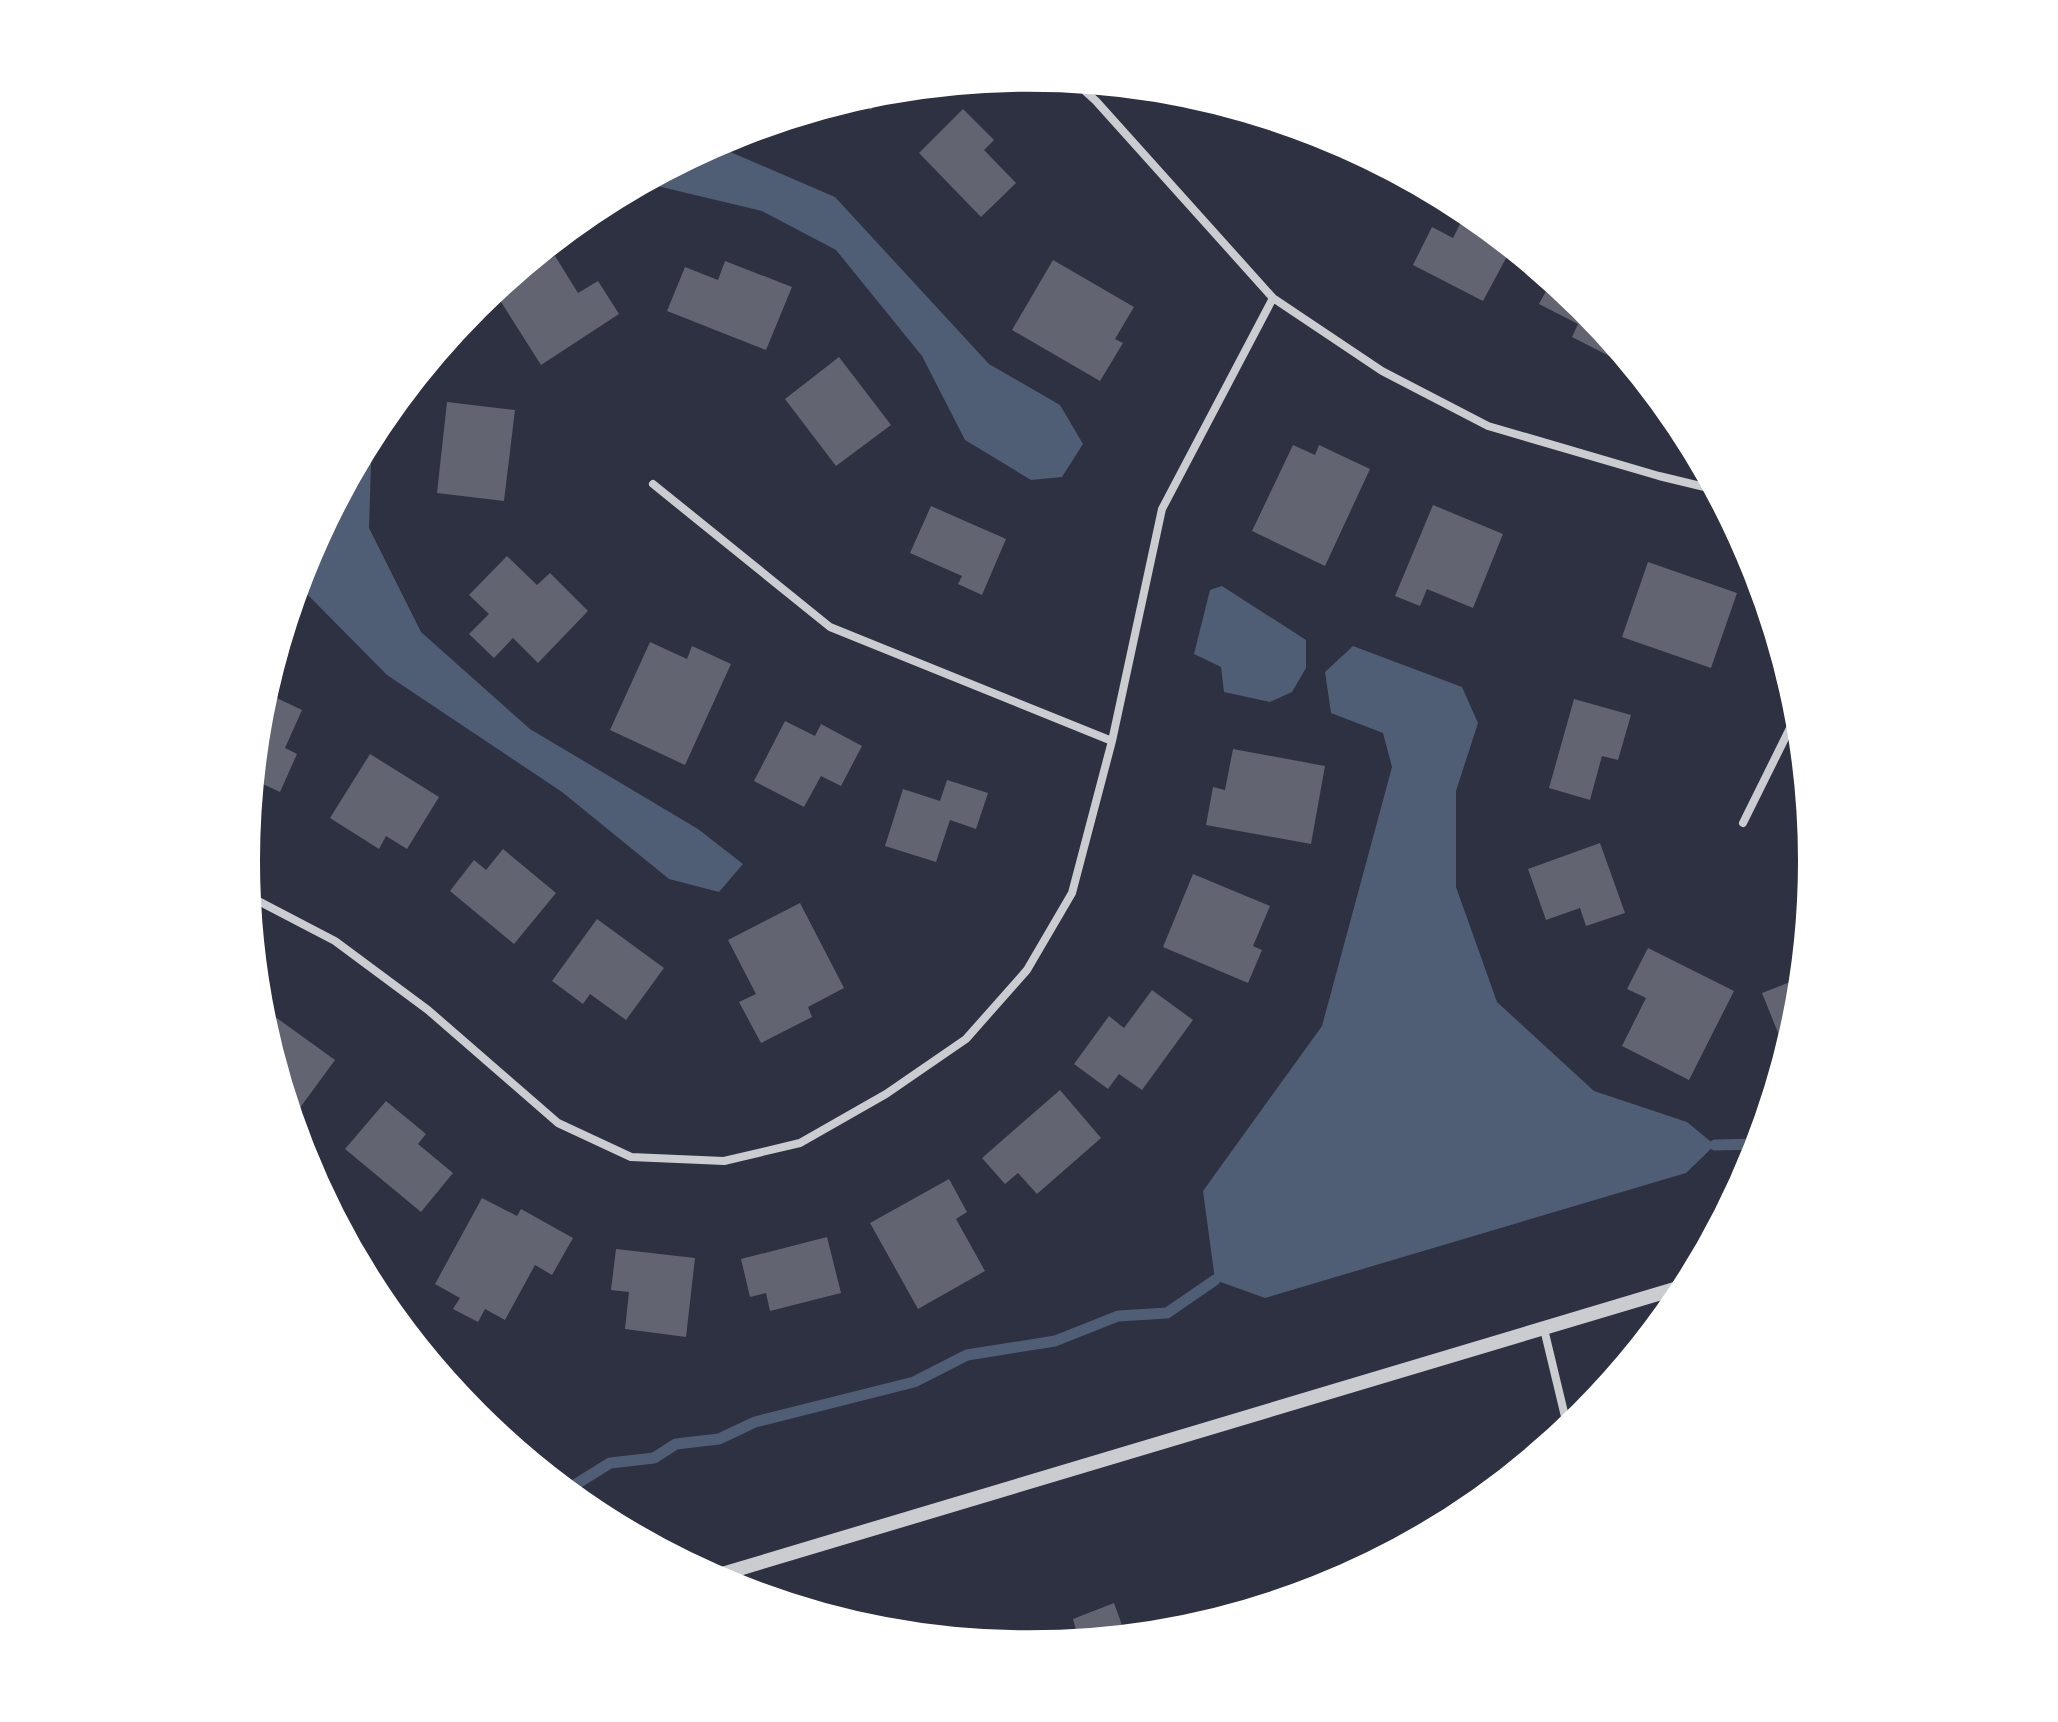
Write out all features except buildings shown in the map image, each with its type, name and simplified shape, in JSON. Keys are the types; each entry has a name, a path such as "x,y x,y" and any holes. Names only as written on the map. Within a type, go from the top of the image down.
{"street":[{"path":"1087,93 1273,298 1382,371 1488,426 1702,486"},
{"path":"260,902 335,941 428,1010 558,1123 631,1157 724,1161 800,1143 886,1094 966,1039 1027,970 1072,893 1112,741 1162,509 1273,298"},
{"path":"653,484 830,627 1112,741"},
{"path":"1743,823 1788,731"},
{"path":"731,1571 1669,1291"},
{"path":"1544,1329 1565,1415"}],"water":[{"path":"729,151 835,197 989,364 1060,405 1083,444 1062,477 1031,480 965,440 922,356 836,250 762,211 657,186"},
{"path":"371,459 369,528 421,632 530,729 698,829 743,864 719,892 669,879 562,792 387,675 306,594 338,520"},
{"path":"1222,586 1306,640 1306,668 1292,692 1270,702 1224,692 1221,667 1194,654 1210,590"},
{"path":"1353,646 1462,687 1478,723 1456,791 1456,887 1497,1002 1594,1091 1687,1122 1715,1145 1686,1173 1265,1298 1215,1280 1203,1191 1322,1026 1392,767 1383,733 1331,713 1325,672"}],"waterway":[{"path":"1715,1145 1745,1144"},
{"path":"576,1484 610,1463 654,1458 676,1444 719,1439 755,1422 914,1382 967,1355 1055,1341 1118,1316 1167,1313 1215,1280"}]}
